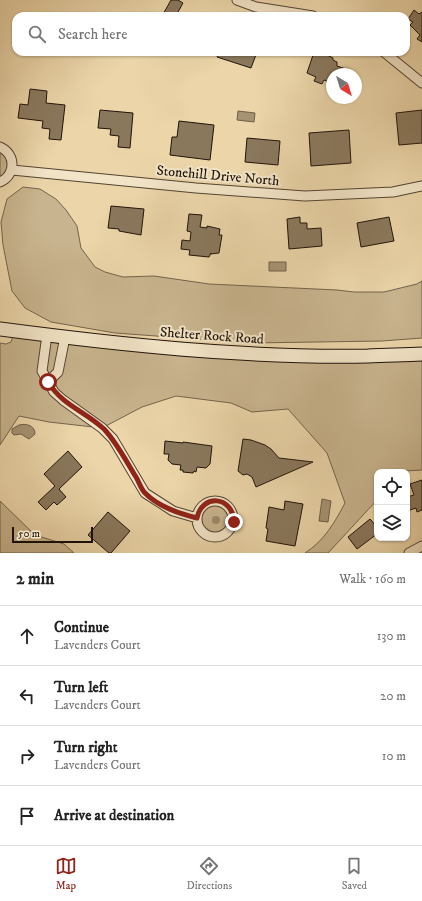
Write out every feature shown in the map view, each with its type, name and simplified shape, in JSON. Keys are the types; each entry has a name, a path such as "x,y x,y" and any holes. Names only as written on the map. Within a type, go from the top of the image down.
{"main road":[{"name":"Shelter Rock Road","path":"0,329 212,352 317,357 422,354"}],"street":[{"path":"237,0 256,7 288,12"},
{"path":"389,56 422,83"},
{"path":"0,147 9,153 12,170 9,176 0,182"},
{"name":"Stonehill Drive North","path":"12,170 196,188 305,196 393,192 422,186"},
{"path":"47,335 42,371 54,392 102,428 113,439 145,493 173,512 197,518"},
{"path":"48,382 58,372 65,337"},
{"path":"217,500 228,505 234,515 234,522 228,532 217,538 210,537 200,530 197,518 201,507 205,503 217,500"},
{"path":"409,553 422,546"}],"shaded area":[{"path":"238,111 255,113 254,122 237,120"},
{"path":"0,147 12,164 0,182"},
{"path":"23,187 40,189 56,199 77,226 81,248 95,267 105,272 123,277 154,276 209,284 354,292 384,292 417,284 422,281 422,338 382,341 252,343 115,333 51,322 25,308 12,291 3,245 1,222 7,199"},
{"path":"269,262 286,262 286,271 269,271"},
{"path":"15,330 109,342 422,354 422,470 374,469 374,503 328,553 305,553 323,537 333,524 345,503 327,453 288,409 252,412 231,403 176,396 142,407 102,428 49,422 19,416 0,445 0,343 6,344 11,342"},
{"path":"25,424 32,427 35,434 29,439 21,434 14,435 12,433 12,429 19,425"},
{"path":"322,499 331,501 328,522 319,521"},
{"path":"0,501 35,535 64,544 74,553 0,553"},
{"path":"219,501 228,506 232,512 232,526 228,532 219,537 211,537 202,532 198,526 197,515 202,506 208,502"}],"building":[{"path":"171,0 178,0 183,3 178,12 164,12"},
{"path":"414,10 419,14 422,12 422,42 417,39 420,35 410,25 413,22 410,20 410,16"},
{"path":"217,56 256,56 251,68"},
{"path":"313,56 329,56 337,62 337,66 343,68 326,68 326,81 324,80 322,84 314,81 316,77 307,73"},
{"path":"30,89 47,91 46,103 65,105 61,140 49,139 50,129 42,128 43,121 18,118 20,104 28,105"},
{"path":"100,110 133,113 130,148 118,147 119,136 110,135 111,129 98,128"},
{"path":"422,110 422,143 399,145 396,113"},
{"path":"179,121 214,125 210,160 170,155 172,137 177,137"},
{"path":"349,130 351,163 311,166 309,133"},
{"path":"247,138 280,141 278,165 245,162"},
{"path":"111,206 144,209 141,235 119,231 119,229 108,228"},
{"path":"189,214 202,215 200,227 207,228 207,226 220,229 219,235 222,235 219,253 211,253 209,257 189,255 190,250 181,249 182,240 190,241 191,232 187,231"},
{"path":"300,217 300,223 307,223 307,229 321,228 322,246 289,249 287,219"},
{"path":"389,217 394,241 361,247 357,223"},
{"path":"243,439 265,445 279,458 313,462 256,487 252,477 247,474 243,475 238,471"},
{"path":"165,441 212,446 210,464 206,468 197,467 196,472 194,471 193,473 183,472 183,470 180,470 181,465 172,464 168,460 169,454 164,454"},
{"path":"68,451 82,467 59,489 66,497 57,505 54,502 46,510 38,502 55,486 44,474"},
{"path":"422,480 422,510 417,512 416,508 410,510 410,496 414,495 410,484"},
{"path":"285,501 303,504 295,546 266,541 269,507 284,510"},
{"path":"108,512 130,531 111,553 109,553 88,535"},
{"path":"370,519 374,524 374,536 357,549 348,537"}],"route":[{"path":"48,382 54,392 63,400 102,428 113,439 145,493 173,512 197,518 198,512 205,503 217,500 228,505 234,515 234,522"}]}
